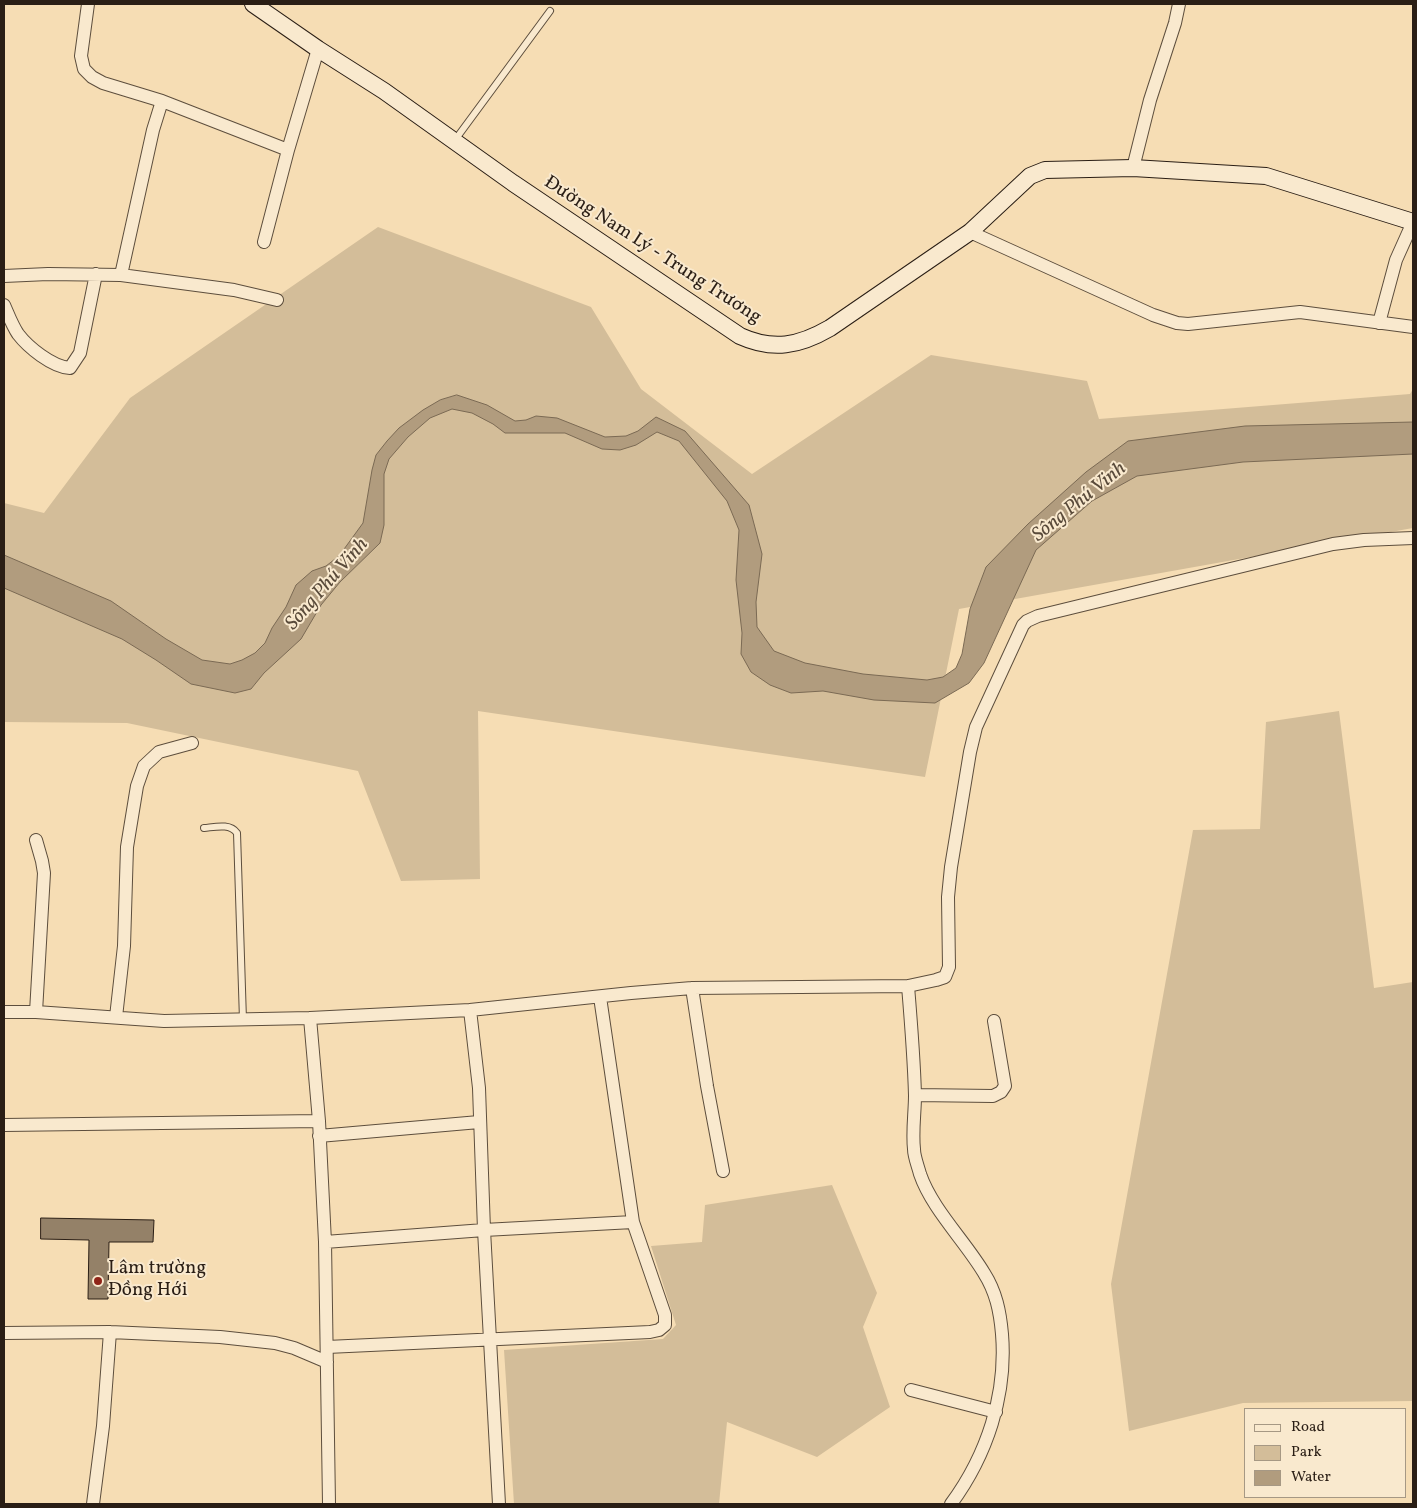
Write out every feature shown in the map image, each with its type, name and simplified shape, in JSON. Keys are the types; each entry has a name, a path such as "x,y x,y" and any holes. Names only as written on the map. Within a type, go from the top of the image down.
{"main road":[{"name":"Đường Nam Lý - Trung Trương","path":"253,4 318,49 384,91 512,183 732,331 762,344 796,343 819,334 970,232 1030,176 1045,170 1133,168 1271,177 1413,222"}],"street":[{"path":"88,4 81,56 84,68 92,77 162,101 288,150"},
{"path":"1133,168 1150,100 1175,23 1179,4"},
{"path":"264,242 288,150 318,49"},
{"path":"121,275 149,147 162,101"},
{"path":"1379,323 1394,266 1413,222"},
{"path":"970,232 1153,315 1177,323 1200,323 1291,312 1413,327"},
{"path":"4,276 48,274 121,275 234,290 277,300"},
{"path":"4,305 18,334 40,355 56,365 70,368 80,353 96,274"},
{"path":"4,1012 36,1012 164,1021 310,1018 470,1010 692,988 908,986 945,977 949,967 948,897 951,867 970,752 976,727 1023,625 1027,621 1038,616 1320,547 1364,540 1413,538"},
{"path":"116,1017 124,946 127,847 137,786 144,766 159,752 192,743"},
{"path":"36,840 44,873 36,1012"},
{"path":"908,986 915,1095 914,1149 921,1175 927,1192 984,1272 998,1304 1003,1366 994,1422 981,1452 951,1504"},
{"path":"692,988 707,1086 723,1171"},
{"path":"326,1347 650,1332 659,1330 665,1325 665,1315 633,1222 600,997"},
{"path":"470,1010 477,1062 484,1230 500,1504"},
{"path":"310,1018 319,1121 325,1242 329,1504"},
{"path":"915,1095 993,1096 1000,1092 1005,1086 994,1021"},
{"path":"4,1125 319,1121"},
{"path":"320,1136 480,1122"},
{"path":"325,1242 484,1230 633,1222"},
{"path":"4,1333 110,1332 204,1336 276,1343 294,1348 327,1362"},
{"path":"93,1504 103,1426 110,1332"},
{"path":"911,1390 996,1412"}],"lane":[{"path":"454,141 550,11"},
{"path":"204,828 229,827 237,833 243,1020"}],"green space":[{"path":"378,227 591,307 641,389 752,474 931,355 1087,381 1099,419 1410,394 1413,389 1413,528 959,609 925,777 478,711 480,879 401,881 358,771 127,723 4,722 4,503 44,513 130,398"},
{"path":"1339,711 1374,988 1413,982 1413,1401 1243,1403 1129,1431 1111,1284 1193,830 1260,829 1266,722"},
{"path":"832,1185 877,1293 863,1327 890,1407 817,1457 727,1422 719,1504 514,1504 504,1350 663,1339 676,1325 651,1246 702,1242 705,1205"}],"water":[{"name":"Sông Phú Vinh","path":"457,395 487,405 515,421 526,420 536,416 557,418 605,437 626,436 638,431 656,417 685,431 749,505 762,554 756,602 757,627 774,651 805,663 863,674 927,680 943,677 956,668 962,654 970,609 986,567 1028,524 1086,472 1128,441 1245,426 1413,422 1413,454 1243,462 1137,476 1092,501 1036,550 984,663 969,683 935,703 874,700 823,691 791,693 770,685 751,672 741,654 742,633 736,580 739,530 727,501 679,441 657,432 636,445 620,450 602,449 565,433 505,433 472,413 452,409 430,418 408,437 389,459 384,474 384,525 380,543 340,582 321,605 301,639 264,673 251,689 235,693 191,684 122,639 4,588 4,555 111,601 166,639 202,660 230,664 242,660 255,653 265,643 272,628 286,607 296,585 312,571 326,566 339,556 363,523 376,455 387,441 399,428 423,410 440,400"}],"building":[{"path":"41,1218 154,1220 153,1242 109,1242 108,1299 88,1299 89,1240 41,1239"}],"place":[{"name":"Lâm trường Đồng Hới","path":"98,1281"}]}
